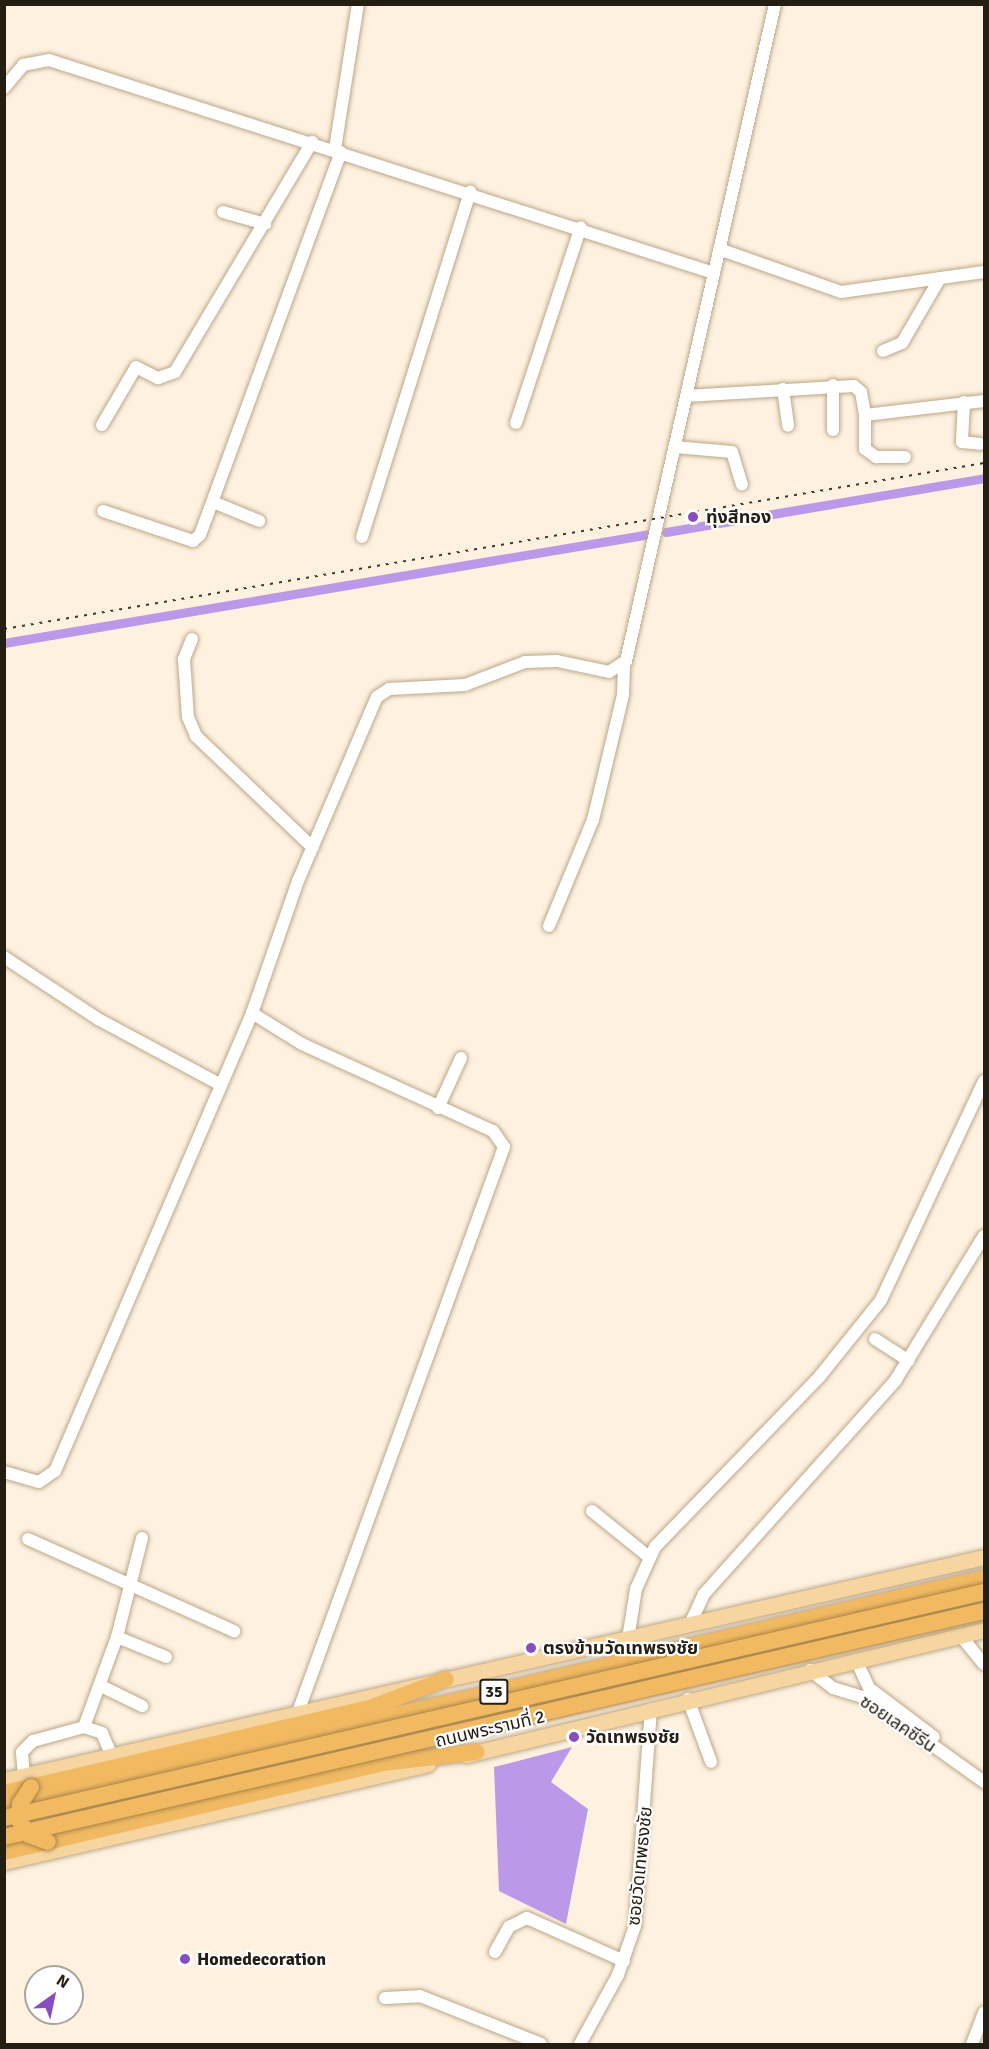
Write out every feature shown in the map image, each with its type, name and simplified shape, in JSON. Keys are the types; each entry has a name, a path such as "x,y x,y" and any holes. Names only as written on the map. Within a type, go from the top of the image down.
{"highway":[{"name":"ถนนพระรามที่ 2","path":"4,1806 984,1578"},
{"path":"4,1818 984,1592"},
{"name":"ถนนพระรามที่ 2","path":"4,1835 984,1610"},
{"path":"4,1835 984,1610"},
{"path":"4,1793 28,1781 210,1745 370,1708 446,1678"},
{"path":"370,1708 450,1702"},
{"path":"383,1764 456,1730"},
{"path":"4,1852 383,1764 476,1752"},
{"path":"28,1781 20,1804 19,1820 29,1835 48,1842"}],"main road":[{"name":"35","path":"4,1780 28,1781 112,1756 298,1712 984,1557"},
{"name":"ถนนพระรามที่ 2","path":"4,1862 984,1630"}],"street":[{"path":"103,511 193,541 200,535 338,150 358,4"},
{"path":"549,926 593,820 623,695 624,665 775,4"},
{"path":"4,88 23,65 49,60 581,227 714,273"},
{"path":"102,425 136,367 159,378 175,372 312,142"},
{"path":"362,537 470,192"},
{"path":"223,212 265,224"},
{"path":"516,423 581,227"},
{"path":"719,249 841,292 984,272"},
{"path":"884,351 902,343 939,280"},
{"path":"686,396 833,386 858,388 865,415 865,450 876,457 905,457"},
{"path":"833,386 833,430"},
{"path":"783,389 788,426"},
{"path":"865,415 984,401"},
{"path":"961,403 963,442 980,444"},
{"path":"956,449 961,403"},
{"path":"675,447 732,452 742,485"},
{"path":"213,502 259,521"},
{"path":"192,639 184,659 188,717 196,736 312,847"},
{"path":"4,1472 39,1482 52,1476 252,1013 312,847 368,712 382,692 465,685 544,660 609,672 624,665"},
{"path":"4,957 98,1019 221,1085"},
{"path":"252,1013 302,1044 438,1108 493,1131 504,1147 298,1712"},
{"path":"438,1108 461,1058"},
{"path":"628,1639 649,1557 667,1531 820,1376 872,1313 942,1178 984,1081"},
{"path":"690,1624 704,1594 909,1361 981,1251 984,1236"},
{"path":"875,1339 909,1361"},
{"path":"592,1511 649,1557"},
{"path":"84,1727 101,1686 117,1636 128,1584 142,1538"},
{"path":"28,1539 234,1631"},
{"path":"117,1636 166,1657"},
{"path":"961,1636 984,1664"},
{"name":"ซอยเลคซีรีน","path":"856,1660 869,1688 984,1782"},
{"name":"ซอยเลคซีรีน","path":"810,1670 833,1688 868,1699 962,1764 984,1773"},
{"path":"101,1686 142,1706"},
{"path":"688,1699 711,1762"},
{"name":"ซอยวัดเทพธงชัย","path":"580,2044 624,1961 635,1926 643,1871 651,1710"},
{"path":"28,1781 22,1752 33,1741 84,1727 102,1733 112,1756"},
{"path":"495,1952 514,1921 527,1918 624,1961"},
{"path":"386,1998 420,1996 541,2044"},
{"path":"972,2044 984,2012"}],"shaded area":[{"path":"572,1747 551,1782 588,1809 566,1924 499,1891 494,1767"}],"waterway":[{"path":"666,532 984,478"},
{"path":"4,643 650,534"}],"railway":[{"path":"4,629 984,463"}],"place":[{"name":"ทุ่งสีทอง","path":"693,517"},
{"name":"ตรงข้ามวัดเทพธงชัย","path":"531,1648"},
{"name":"วัดเทพธงชัย","path":"574,1737"},
{"name":"Homedecoration","path":"185,1959"}]}
